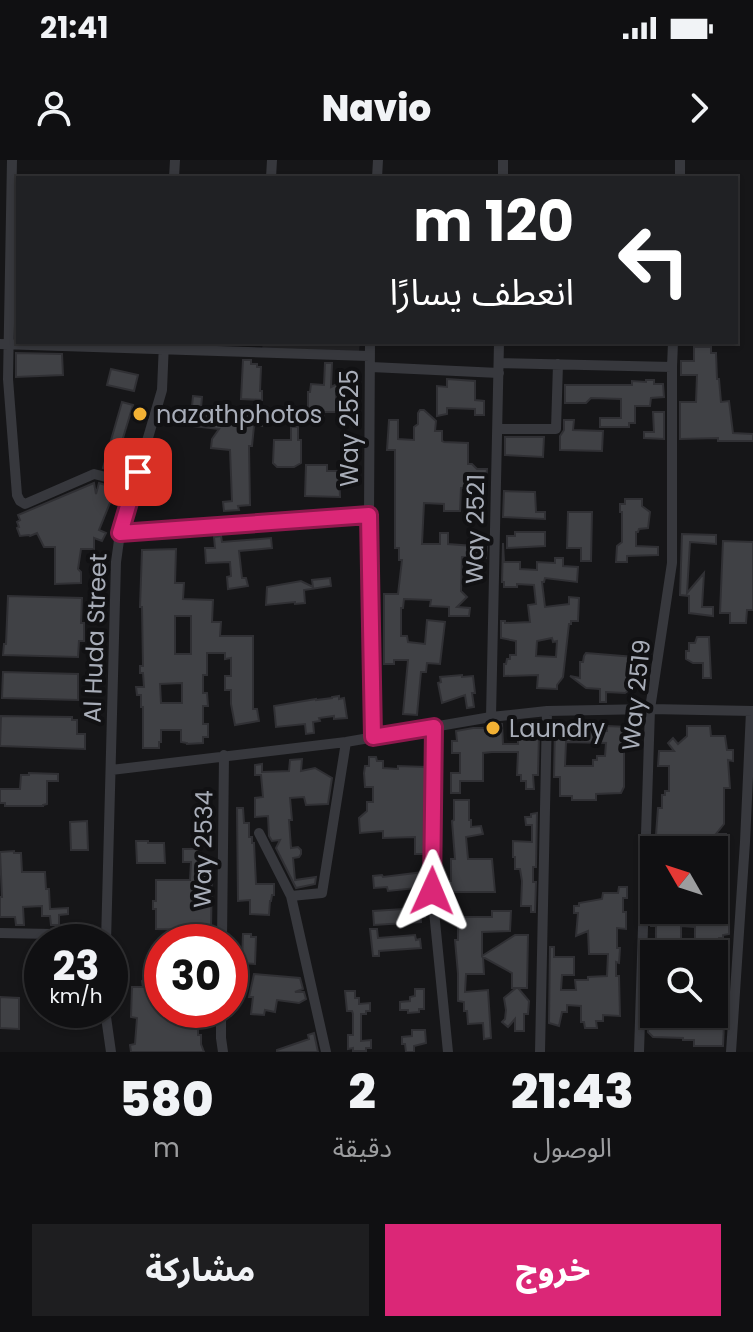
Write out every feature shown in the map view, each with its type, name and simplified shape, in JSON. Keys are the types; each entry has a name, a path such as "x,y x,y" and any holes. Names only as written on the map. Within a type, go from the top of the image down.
{"street":[{"path":"12,160 4,344 17,495 25,504 94,474 134,484"},
{"path":"4,344 164,345 499,368 558,364 672,367"},
{"name":"Way 2525","path":"370,344 373,737"},
{"name":"Way 2521","path":"491,717 499,344"},
{"name":"Way 2519","path":"639,1052 650,709 672,563 673,344"},
{"name":"Al Huda Street","path":"106,924 114,595 120,533 162,390 164,345"},
{"path":"498,429 556,429 558,364"},
{"name":"Way 2525","path":"120,533 369,515"},
{"path":"540,1052 547,711"},
{"path":"111,770 346,742 491,717 547,711 752,711 731,1052"},
{"path":"434,727 432,891 448,1052"},
{"path":"291,896 322,893 346,742"},
{"name":"Way 2534","path":"222,924 224,755"},
{"path":"259,833 291,896 326,1052"},
{"path":"0,933 24,934"},
{"path":"108,1028 111,1052"},
{"path":"221,1028 223,1052"}],"shaded area":[{"path":"263,344 360,344 359,351 262,349"}],"building":[{"path":"694,347 711,347 711,353 716,353 721,402 729,401 733,433 753,434 753,441 680,439 680,402 696,402 697,375 681,375 681,361 694,361"},
{"path":"16,353 62,354 63,375 16,377"},
{"path":"243,360 251,360 251,364 261,367 262,400 241,399"},
{"path":"325,363 332,363 331,387 339,383 337,412 324,412 323,420 308,419 308,392 311,384 324,385"},
{"path":"111,369 138,375 134,391 107,385"},
{"path":"447,379 475,381 475,400 484,401 484,415 475,415 475,409 447,408 447,414 437,416 437,386 447,387"},
{"path":"632,381 663,384 664,397 651,398 650,406 635,406 635,423 629,423 629,427 600,427 600,418 621,418 621,399 591,398 586,403 565,403 565,385 632,385"},
{"path":"193,396 202,397 201,408 262,414 262,426 254,426 252,446 249,446 250,505 224,511 223,502 232,501 230,450 211,448 212,439 219,429 174,424 176,416 191,418"},
{"path":"122,402 133,405 113,471 103,468"},
{"path":"420,410 436,421 435,431 442,431 442,441 468,443 468,464 477,469 487,469 486,482 477,482 476,488 461,488 460,511 444,511 444,504 424,503 422,544 440,544 440,533 448,533 448,544 487,547 486,558 462,557 461,591 467,597 457,607 470,608 469,616 449,616 449,607 430,606 431,600 404,599 401,636 407,636 408,642 425,644 427,620 445,622 440,664 427,663 426,672 421,672 417,715 403,714 408,660 384,664 384,594 398,594 402,560 399,560 399,548 395,548 395,450 387,450 389,420 398,420 398,439 414,440 414,427 418,424"},
{"path":"653,412 664,412 664,439 644,438 644,432 654,432"},
{"path":"564,420 574,420 573,430 603,431 602,451 560,450"},
{"path":"291,427 298,427 301,463 294,467 277,467 273,463 274,440 291,440"},
{"path":"505,437 544,437 543,457 505,455"},
{"path":"306,465 327,465 327,471 339,471 340,497 305,496"},
{"path":"94,483 96,494 99,483 116,488 99,530 106,533 102,541 94,538 94,549 81,549 78,569 81,583 55,584 55,547 44,547 37,533 20,536 18,515"},
{"path":"504,491 535,492 536,512 545,512 545,519 503,517"},
{"path":"625,499 642,499 642,506 650,512 648,528 636,532 636,546 658,547 658,555 627,556 627,562 616,562 617,546 622,542 620,504 625,504"},
{"path":"568,512 592,512 591,561 581,561 581,548 567,548"},
{"path":"515,532 545,532 545,546 507,548 507,536 515,536"},
{"path":"682,534 716,535 716,544 690,542 687,593 704,573 702,607 713,607 713,616 689,613 689,596 680,595"},
{"path":"221,536 222,542 271,538 272,548 239,551 242,578 246,578 248,586 228,589 230,562 206,563 205,548 215,548 214,537"},
{"path":"723,541 753,542 753,610 747,610 746,623 730,623 730,613 720,613"},
{"path":"503,543 504,562 520,562 520,569 537,570 537,562 555,563 555,558 563,558 563,566 578,567 577,582 545,578 542,582 545,607 569,604 569,597 579,598 578,621 569,624 563,677 557,689 537,688 538,675 504,676 504,664 510,655 516,655 516,641 501,638 501,621 530,622 528,605 536,604 534,585 504,587","holes":["552,638 553,642 557,641 556,657 536,656 537,641"]},
{"path":"176,549 175,583 184,583 183,599 213,600 212,622 221,622 220,636 253,636 253,709 257,709 259,721 235,725 231,690 225,690 225,676 231,676 231,658 225,659 225,653 207,653 203,693 207,693 208,706 203,706 203,724 208,724 208,737 203,737 203,743 187,744 181,742 181,730 161,730 159,748 143,748 143,707 136,687 144,687 143,673 140,673 140,666 143,666 140,607 142,550","holes":["175,616 191,616 191,654 175,654","182,683 182,703 161,703 160,684"]},
{"path":"330,578 331,586 304,590 305,603 266,605 267,587 301,581 313,587 312,580"},
{"path":"8,596 82,598 84,641 79,641 78,657 3,655"},
{"path":"697,637 709,637 711,678 703,678 703,663 686,659 689,643 695,643"},
{"path":"586,653 647,658 647,664 629,664 633,672 632,688 625,693 606,692 606,702 600,702 600,689 586,688 570,676 580,678 580,662 583,662"},
{"path":"3,672 78,674 78,700 2,698"},
{"path":"473,676 474,707 467,708 465,695 442,703 438,683 441,682 440,677"},
{"path":"339,696 339,699 344,698 347,718 319,718 320,721 313,722 314,733 306,734 305,724 276,727 274,706"},
{"path":"1,716 72,717 72,720 77,720 77,734 85,734 85,749 0,746"},
{"path":"502,724 503,744 518,744 518,733 539,733 538,775 533,775 534,789 526,789 526,781 521,781 521,775 517,775 518,752 492,752 483,753 483,781 460,781 460,793 451,793 451,773 460,773 460,753 452,753 452,741 457,741 456,731"},
{"path":"607,726 628,727 621,793 596,794 596,800 572,800 572,796 560,796 560,777 554,777 555,727 560,727 560,730 607,731","holes":["566,742 606,743 605,756 597,756 593,766 565,766"]},
{"path":"687,726 710,726 711,736 725,736 727,750 733,750 733,761 728,760 730,788 724,788 724,824 716,834 726,836 656,835 658,808 662,808 662,795 669,791 669,766 658,766 659,751 674,751 668,743 673,738 678,744 687,736"},
{"path":"369,757 383,761 383,768 426,767 424,854 415,854 415,837 383,838 383,831 360,833 359,818 367,811 367,802 373,802 373,787 365,787 364,773 365,766 369,766"},
{"path":"302,759 301,771 315,768 332,778 328,804 306,805 304,797 290,798 291,848 301,850 299,857 293,858 295,880 316,877 315,884 296,888 276,848 280,840 272,841 269,836 268,816 255,817 255,798 263,797 261,775 255,775 255,765 262,764 262,772 289,771 290,760"},
{"path":"58,774 58,781 47,781 47,804 5,806 5,803 0,803 0,789 20,789 21,775"},
{"path":"454,800 469,800 471,827 481,826 483,834 466,837 468,859 492,859 495,892 447,892 447,881 451,881 451,859 455,859"},
{"path":"237,808 243,808 244,823 249,823 249,837 254,843 256,884 274,884 269,915 250,914 250,900 238,901"},
{"path":"537,813 536,867 533,867 535,912 531,912 531,906 521,906 522,881 520,869 515,869 513,841 532,842 532,825 526,825 525,817"},
{"path":"87,821 88,850 71,850 70,822"},
{"path":"136,841 164,843 165,863 137,863"},
{"path":"183,849 199,849 200,864 204,864 204,869 212,869 211,924 156,924 153,901 156,901 156,880 190,880 191,862 183,862"},
{"path":"0,852 21,853 22,872 45,872 50,909 68,908 68,914 59,915 59,924 51,924 50,916 42,916 42,906 23,907 24,925 16,925 15,917 0,917"},
{"path":"424,872 425,917 422,917 421,893 416,893 416,888 388,891 387,887 374,888 373,876"},
{"path":"619,887 627,887 627,898 623,898 626,929 617,928 617,948 620,948 616,976 619,976 620,1016 603,1015 603,1021 596,1021 597,1028 585,1028 584,1022 581,1022 581,1006 567,1005 567,1012 562,1012 559,1026 549,1023 550,947 554,947 554,957 574,957 574,975 562,975 561,990 576,990 575,980 607,976 608,954 589,954 588,931 576,936 578,913 574,913 574,906 602,899 603,893 618,893"},
{"path":"420,908 421,922 374,925 373,911"},
{"path":"492,911 511,911 510,931 482,932 482,956 515,935 528,935 527,988 518,988 529,1001 528,1014 524,1014 524,1031 515,1031 515,1019 508,1027 502,1022 506,1010 504,998 516,988 512,988 512,973 483,957 484,974 466,974 465,992 488,990 491,1038 484,1039 483,1023 468,1024 464,1002 458,1001 455,940 458,940 458,917 492,917"},
{"path":"729,922 729,934 718,940 695,940 695,927 681,926 681,940 656,940 656,926 651,926"},
{"path":"370,929 377,929 378,938 415,935 416,940 420,939 421,948 379,951 379,956 373,956"},
{"path":"248,934 256,937 255,964 248,963"},
{"path":"254,974 300,978 303,989 295,992 304,992 306,999 299,1003 277,1000 275,1012 265,1010 264,1015 251,1014 253,997 249,997"},
{"path":"144,980 144,1028 198,1028 204,1052 131,1052 130,1045 135,1044 137,1018 131,1017 132,987 143,987"},
{"path":"415,989 424,989 424,1009 408,1013 408,1010 400,1010 400,1002 410,1001 410,997 415,996"},
{"path":"345,991 355,991 359,1004 370,1003 370,1011 361,1014 361,1041 371,1040 371,1048 366,1048 366,1051 348,1049 348,1035 353,1035 353,1014 347,1011"},
{"path":"0,997 19,998 19,1029 0,1028"},
{"path":"648,1028 724,1028 723,1046 694,1046 694,1040 653,1037"},
{"path":"412,1030 425,1030 426,1043 414,1046 414,1052 406,1052 402,1037 412,1036"},
{"path":"314,1033 318,1052 277,1052 309,1039 308,1035"}],"place":[{"name":"nazathphotos","path":"140,414"},
{"name":"Laundry","path":"493,728"}],"route":[{"path":"138,472 120,533 369,515 373,737 434,727 432,891"}]}
